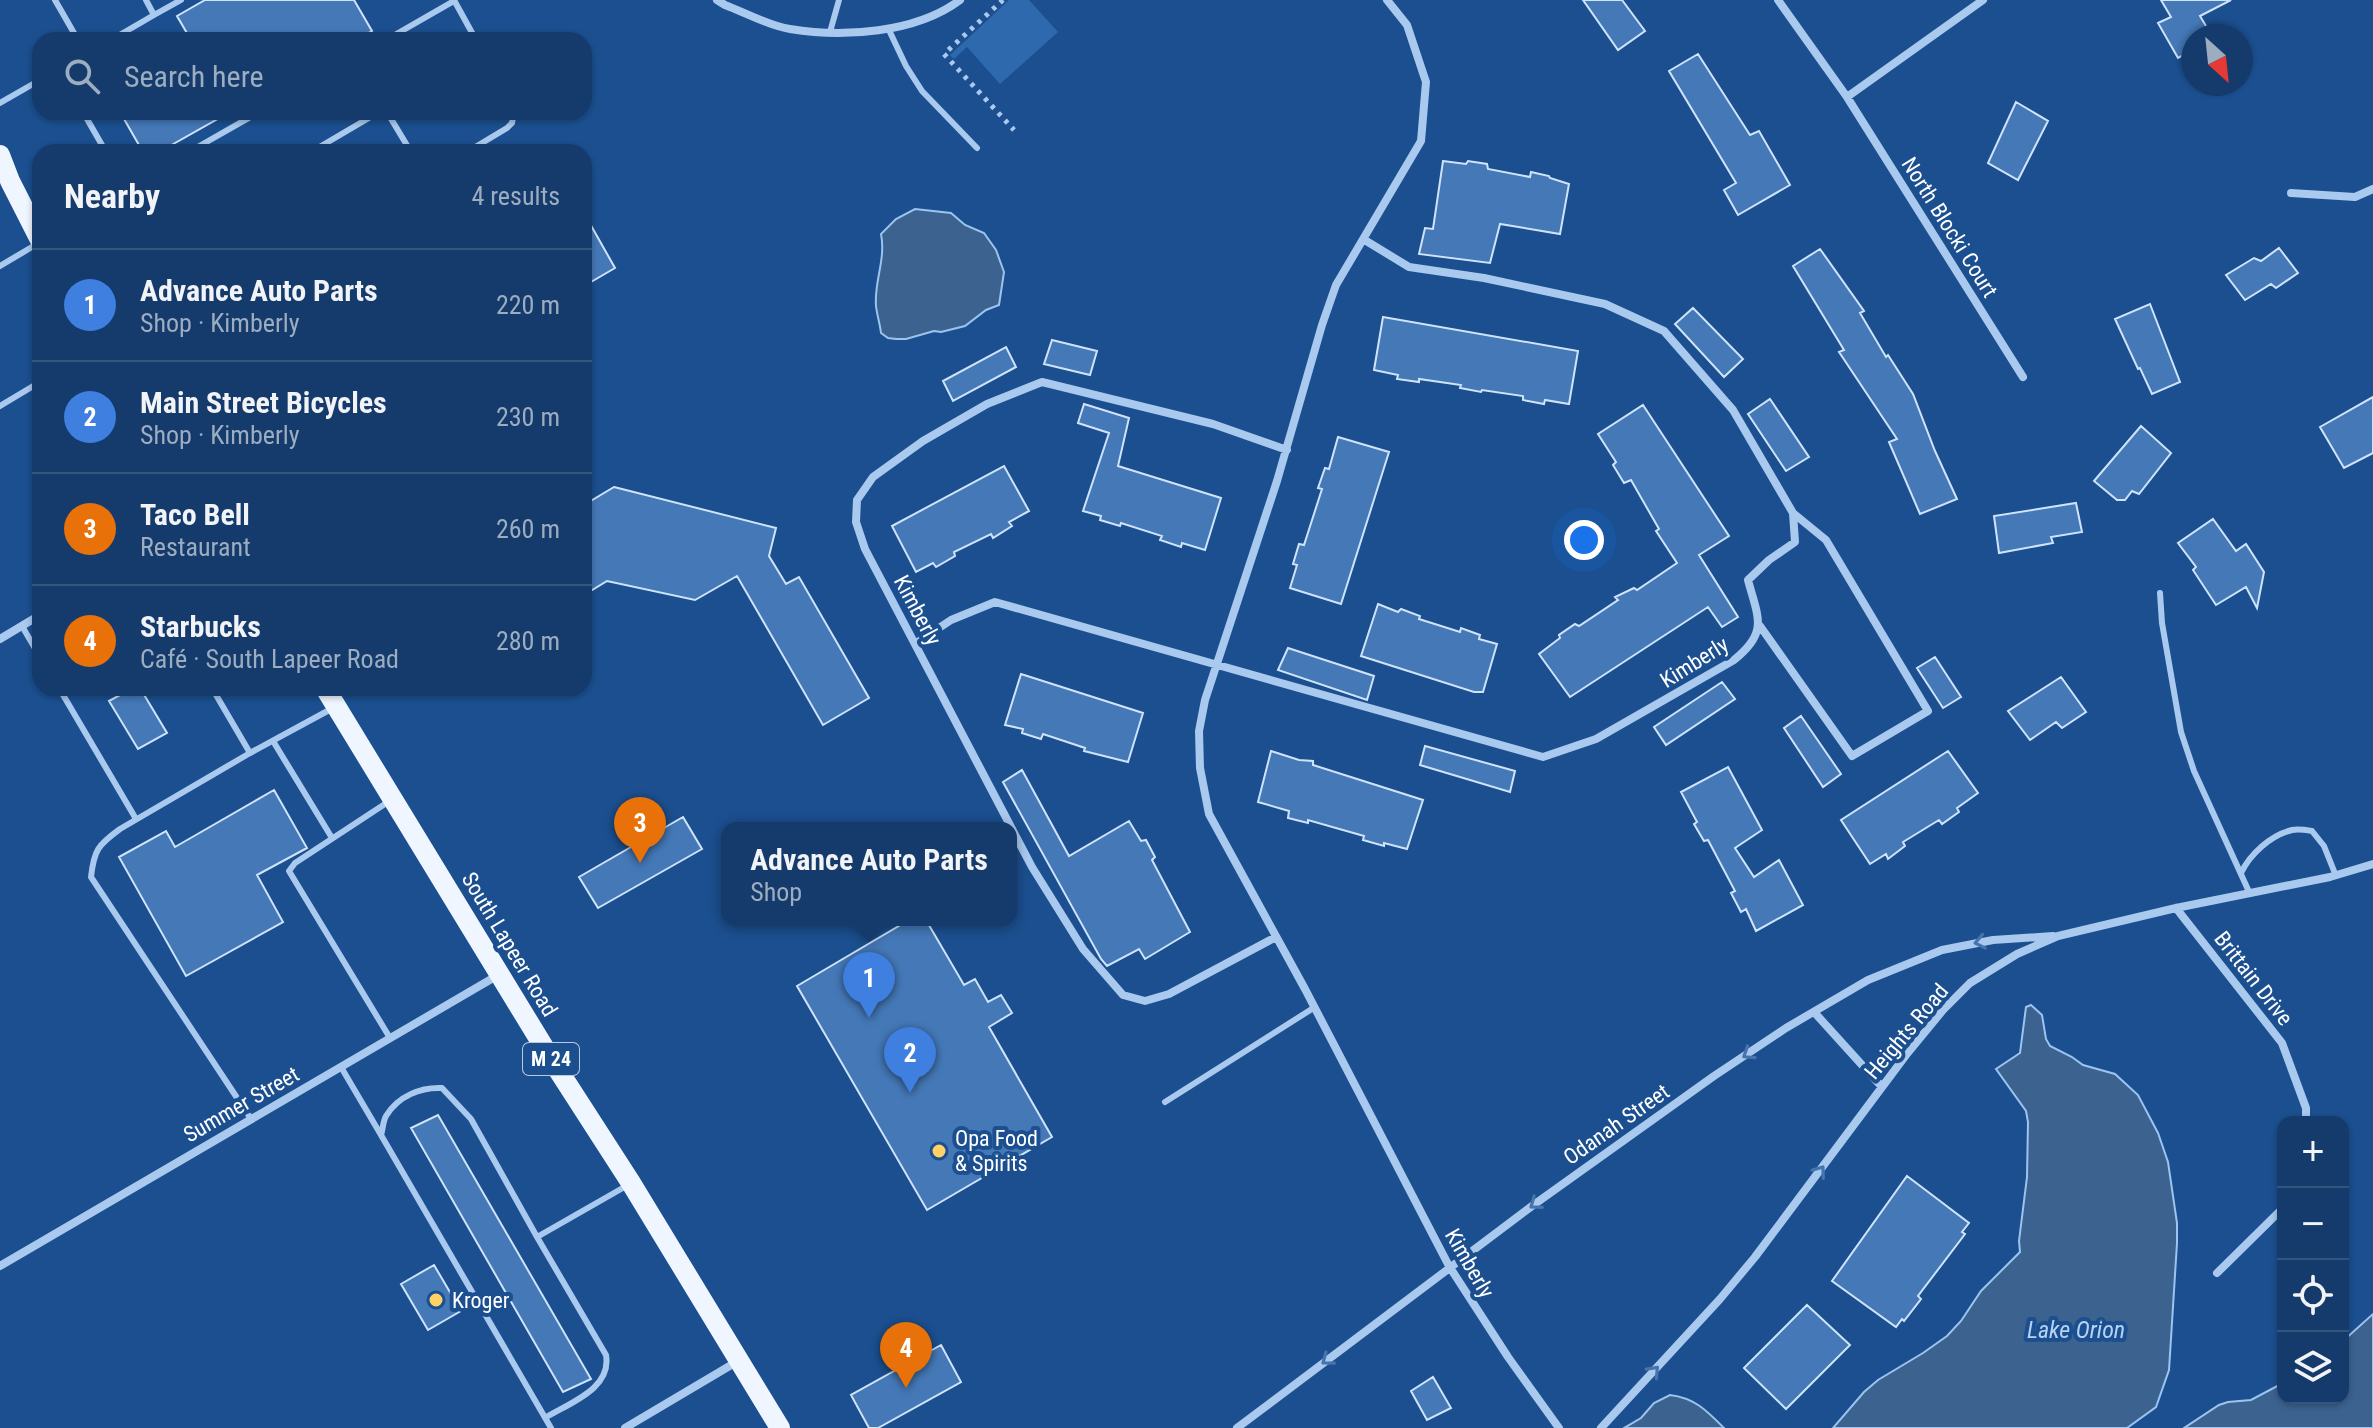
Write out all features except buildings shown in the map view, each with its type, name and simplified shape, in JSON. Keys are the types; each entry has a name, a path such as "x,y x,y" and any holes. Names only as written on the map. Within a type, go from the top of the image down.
{"main road":[{"path":"0,155 5,174 32,226"},
{"name":"South Lapeer Road","path":"330,696 780,1428"}],"street":[{"path":"717,0 788,29 852,34 919,22 960,0"},
{"name":"Kimberly","path":"1387,0 1407,25 1426,82 1421,141 1336,285 1287,450 1205,700 1199,731 1200,768 1209,814 1315,1007 1449,1266 1559,1428"},
{"name":"North Blocki Court","path":"1778,0 1847,97 2023,377"},
{"path":"1847,97 1983,0"},
{"path":"2291,193 2355,197 2373,189"},
{"path":"1363,239 1409,267 1484,278 1605,304 1664,331 1733,410 1793,513 1826,540 1928,711 1852,756 1760,626 1748,580 1795,542 1793,513"},
{"name":"Kimberly","path":"1008,822 865,549 856,522 857,500 873,477 923,441 987,404 1042,382 1213,424 1287,450"},
{"path":"915,644 951,620 995,602 1217,664"},
{"path":"0,639 32,620"},
{"name":"Kimberly","path":"1217,664 1543,757 1596,739 1734,660 1749,648 1760,626"},
{"name":"Kimberly","path":"1017,838 1083,949 1123,995 1145,1001 1169,994 1276,937"},
{"name":"Heights Road","path":"1601,1428 1755,1257 1882,1087 1943,1010 1970,983 2017,954 2058,936 2176,908 2336,876 2373,864"},
{"name":"Brittain Drive","path":"2176,908 2282,1043 2306,1108 2306,1116"},
{"name":"Odanah Street","path":"1237,1428 1449,1266 1714,1076 1814,1012 1868,980 1942,950 1993,940 2058,936"},
{"name":"Summer Street","path":"0,1266 500,974"},
{"path":"1814,1012 1882,1087"},
{"path":"2217,1273 2277,1214"},
{"path":"625,1428 739,1361"}],"lane":[{"path":"55,0 73,32"},
{"path":"146,0 154,15"},
{"path":"125,32 181,0"},
{"path":"400,32 454,0 472,32"},
{"path":"830,32 839,0"},
{"path":"888,28 922,91 977,148"},
{"path":"0,103 32,85"},
{"path":"88,120 101,144"},
{"path":"203,144 245,120"},
{"path":"325,144 365,120"},
{"path":"392,120 406,144"},
{"path":"480,144 507,128 513,120"},
{"path":"0,266 32,246"},
{"path":"0,406 32,387"},
{"path":"2160,593 2162,623 2181,732 2194,771 2250,894"},
{"path":"22,626 32,643"},
{"path":"64,696 136,819"},
{"path":"217,696 250,753"},
{"path":"251,1119 91,877 93,854 103,841 136,819 336,706"},
{"path":"273,741 332,838"},
{"path":"390,1038 289,871 295,863 394,798"},
{"path":"2241,873 2248,859 2264,844 2292,830 2312,831 2324,846 2336,876"},
{"path":"1165,1102 1315,1007"},
{"path":"341,1067 551,1428"},
{"path":"381,1135 385,1117 405,1097 427,1087 442,1088 471,1119 606,1355 608,1366 593,1390 545,1418"},
{"path":"537,1237 631,1183"}],"path":[{"path":"1003,0 944,54 1014,130"}],"shaded area":[{"path":"1009,0 1029,0 1058,32 1000,84 967,47 954,59 950,55"}],"water":[{"path":"915,209 951,213 965,225 984,233 996,250 1004,272 999,305 986,310 965,326 906,339 888,338 881,333 876,306 881,234 896,219"},
{"name":"Lake Orion","path":"2031,1005 2042,1015 2050,1046 2083,1065 2115,1074 2138,1095 2158,1133 2168,1162 2177,1243 2169,1370 2156,1407 2127,1428 1833,1428 1878,1380 1947,1336 1981,1291 2020,1252 2028,1122 2026,1111 1996,1069 2020,1053 2026,1007"},
{"path":"2373,1314 2373,1428 2184,1428 2219,1405 2251,1400 2277,1386 2277,1404 2349,1404 2349,1336"},
{"path":"1670,1395 1694,1402 1724,1428 1624,1428 1641,1418 1654,1403"}],"place":[{"name":"Taco Bell","path":"640,863"},
{"name":"Advance Auto Parts","path":"869,1018"},
{"name":"Main Street Bicycles","path":"910,1093"},
{"name":"Opa Food & Spirits","path":"939,1151"},
{"name":"Kroger","path":"436,1300"},
{"name":"Starbucks","path":"906,1388"}]}
